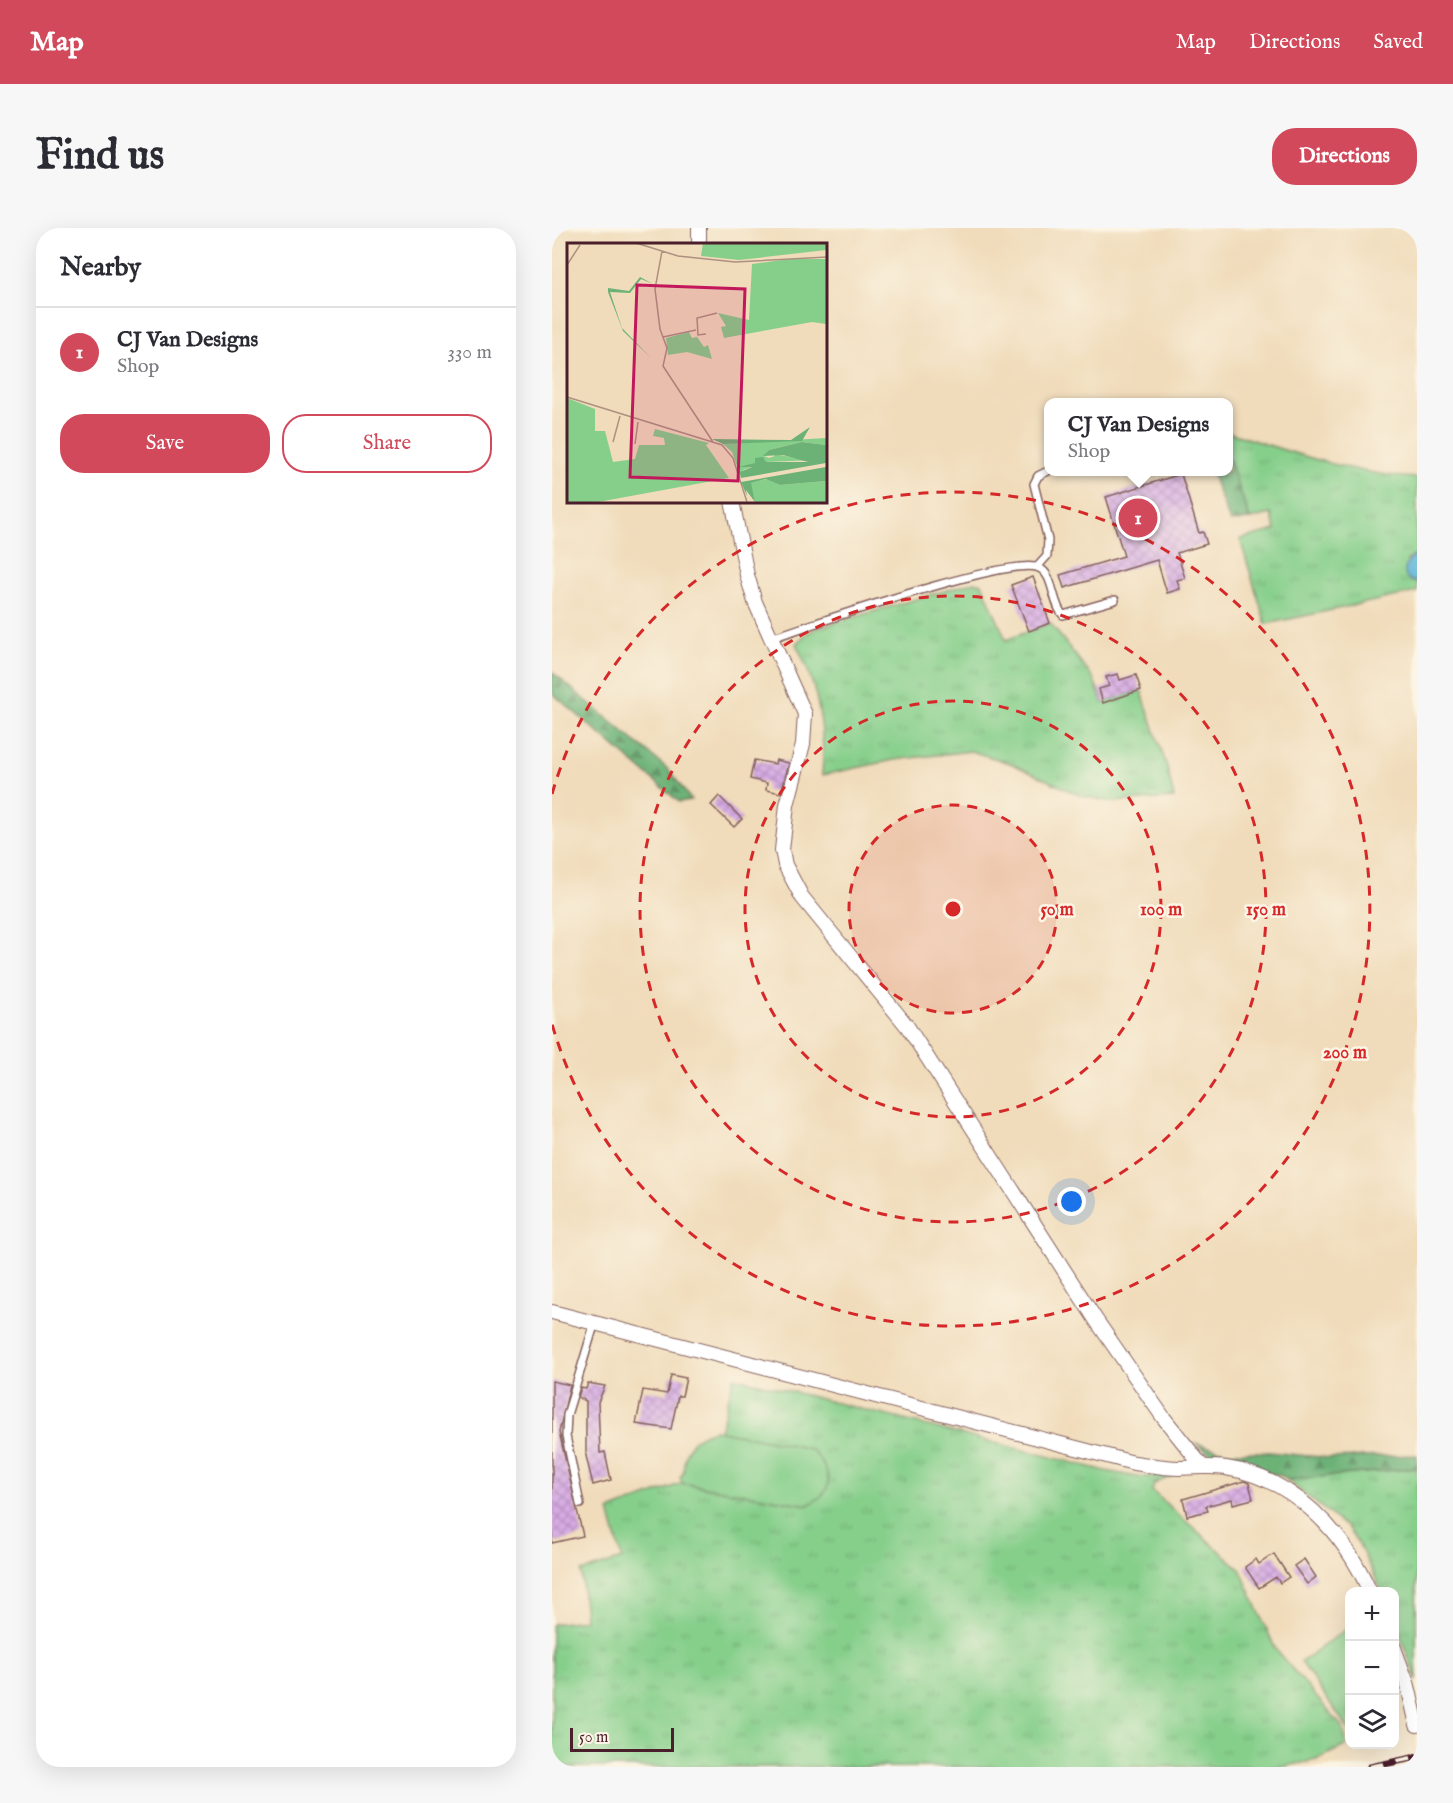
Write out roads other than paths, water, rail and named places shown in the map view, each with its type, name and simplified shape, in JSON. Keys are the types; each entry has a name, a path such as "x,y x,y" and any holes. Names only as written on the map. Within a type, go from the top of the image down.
{"street":[{"path":"732,502 747,575 771,638 802,703 806,721 783,831 782,850 785,865 792,880 925,1051 1096,1320 1163,1417 1203,1466"},
{"path":"552,1312 1134,1463 1170,1467 1203,1466 1253,1474 1281,1486 1338,1534 1367,1587"},
{"path":"1399,1660 1417,1725"}],"lane":[{"path":"1038,567 1047,556 1048,540 1034,484 1038,476 1044,473"},
{"path":"771,638 1006,568 1038,567 1045,572 1058,610 1063,615 1114,600"},
{"path":"580,1504 566,1436 567,1415 595,1322"}],"water":[{"path":"1417,554 1417,582 1407,577 1405,570 1409,561"}],"railway":[{"path":"1370,1767 1417,1757"}],"place":[{"name":"CJ Van Designs","path":"1138,518"}]}
